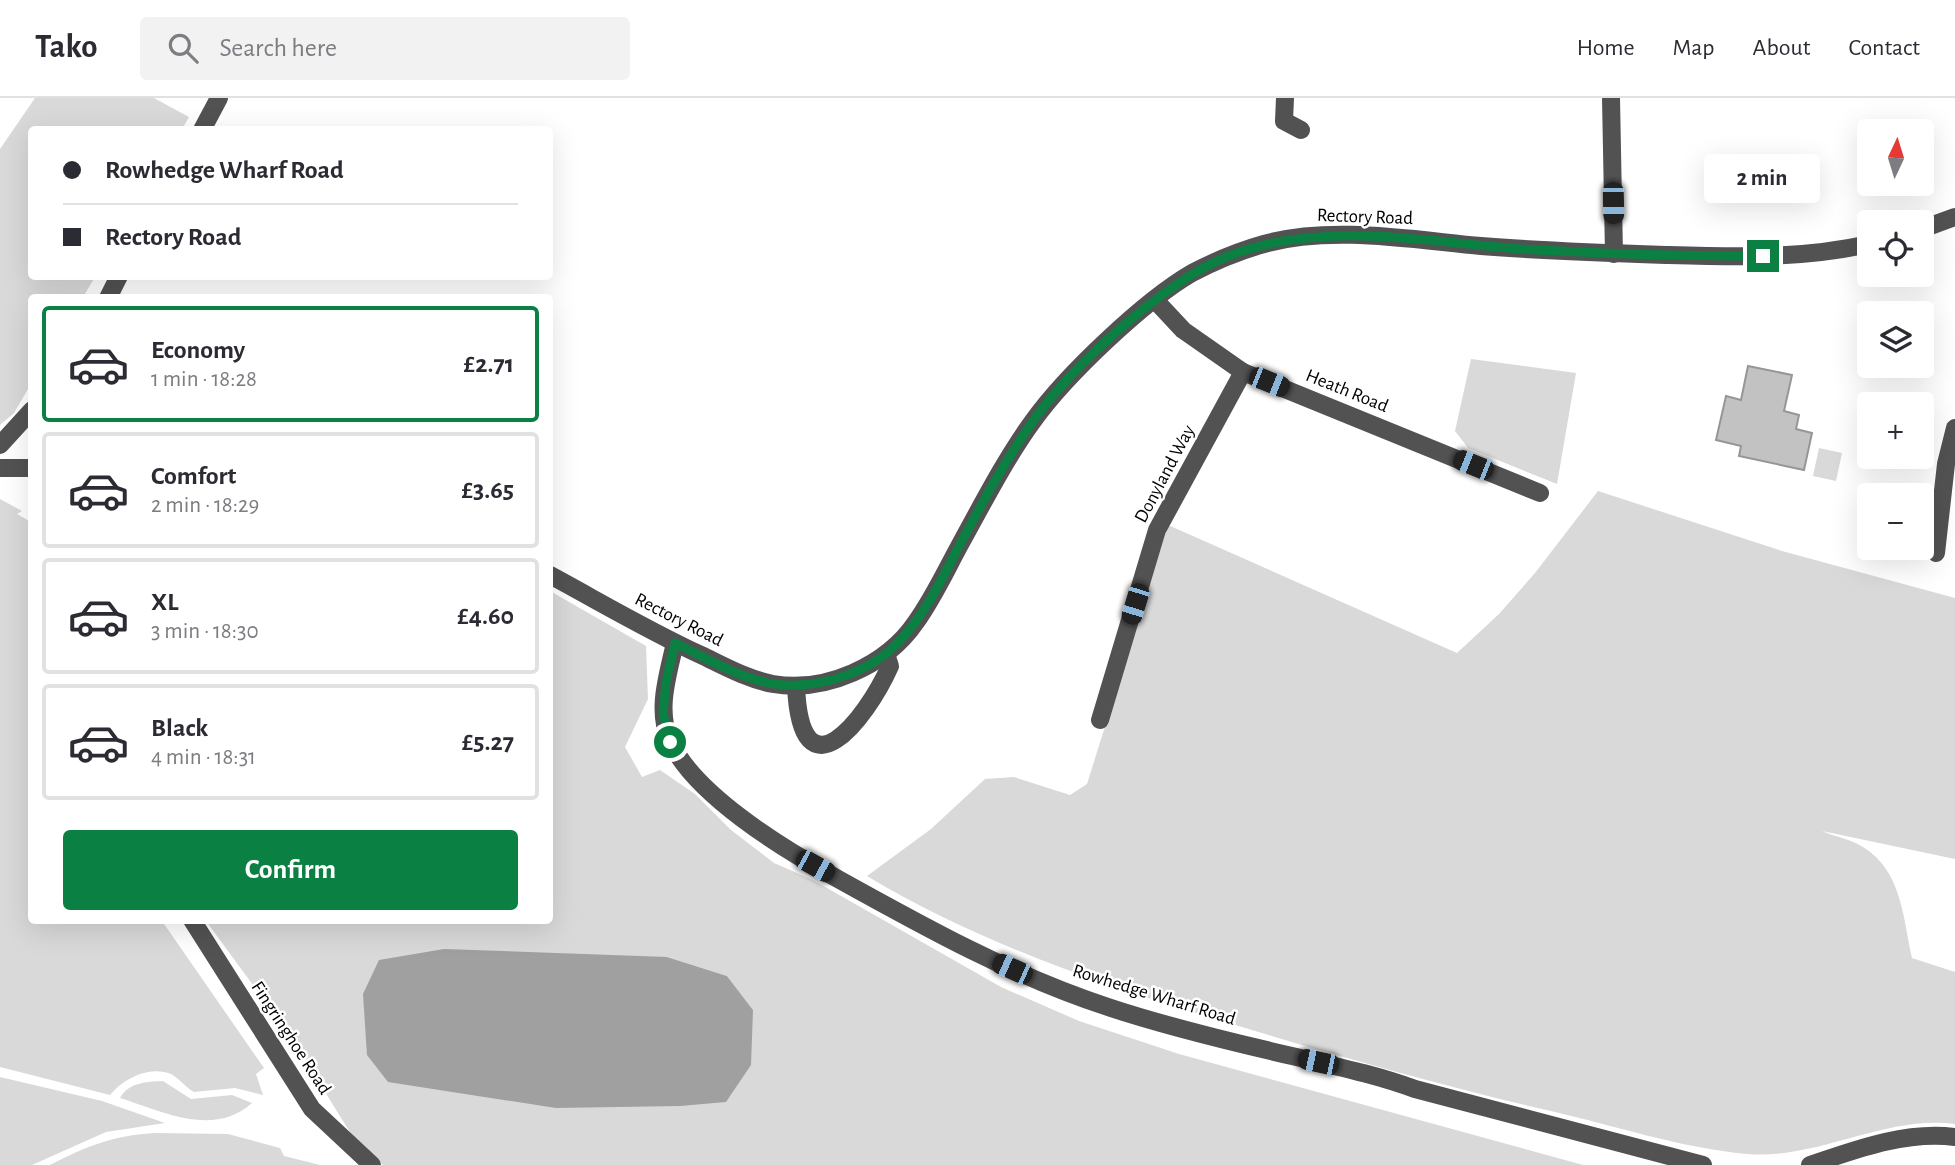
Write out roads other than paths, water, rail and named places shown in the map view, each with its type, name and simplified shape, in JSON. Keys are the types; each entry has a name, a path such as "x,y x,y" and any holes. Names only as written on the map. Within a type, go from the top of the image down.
{"street":[{"path":"204,126 219,98"},
{"path":"1285,98 1277,125 1301,131"},
{"path":"1611,98 1614,254"},
{"path":"1934,225 1955,217"},
{"name":"Rectory Road","path":"553,577 675,643 739,674 796,686 829,681 857,671 886,654 915,625 1033,421 1079,368 1155,300 1190,275 1229,256 1269,243 1305,237 1364,237 1614,254 1786,257 1857,246"},
{"name":"Heath Road","path":"1155,300 1184,330 1243,372 1541,493"},
{"name":"Donyland Way","path":"1100,720 1157,530 1243,372"},
{"path":"0,445 28,414"},
{"path":"1936,553 1947,456 1955,428"},
{"path":"0,468 28,468"},
{"name":"Rowhedge Wharf Road","path":"675,643 666,682 663,713 670,742 687,766 709,790 775,843 942,937 1036,980 1108,1007 1281,1054 1371,1073 1440,1096 1703,1165"},
{"path":"796,686 800,727 810,738 820,744 828,744 842,738 867,709 890,666 886,654"},
{"name":"Fingringhoe Road","path":"195,924 312,1109 372,1165"},
{"path":"1810,1165 1865,1147 1925,1135 1955,1138"}]}
